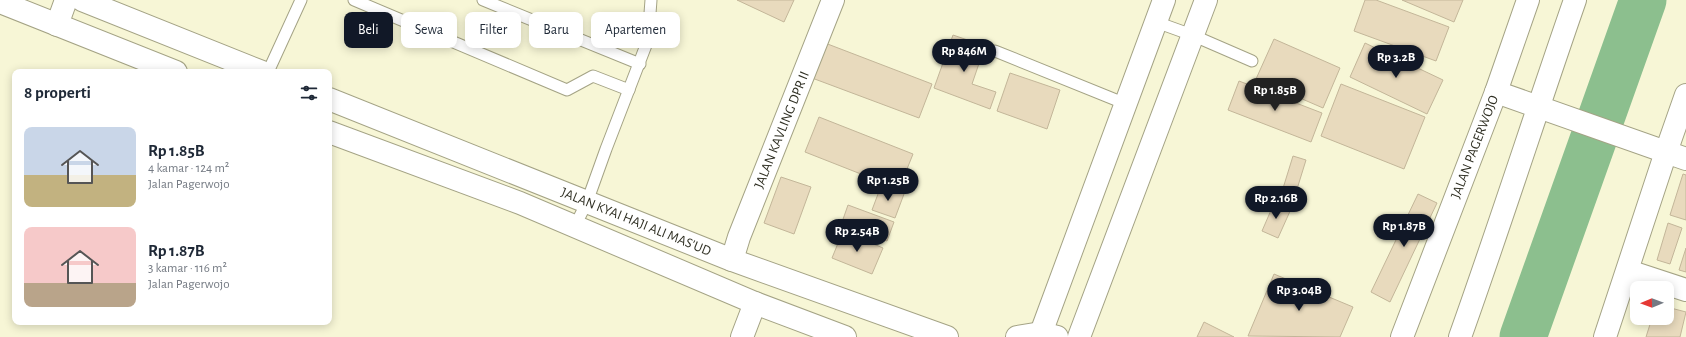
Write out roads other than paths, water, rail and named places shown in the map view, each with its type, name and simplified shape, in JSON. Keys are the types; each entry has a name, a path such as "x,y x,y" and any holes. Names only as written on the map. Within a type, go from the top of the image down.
{"street":[{"path":"57,25 66,0"},
{"path":"82,0 254,69"},
{"name":"JALAN KAVLING DPR II","path":"732,260 739,237 833,0"},
{"path":"1017,337 1049,335 1126,104 1164,0"},
{"path":"1080,337 1206,0"},
{"name":"JALAN PAGERWOJO","path":"1402,337 1496,92 1528,0"},
{"path":"1460,337 1494,241 1546,110 1575,0"},
{"path":"0,2 168,69"},
{"path":"1496,92 1676,156"},
{"path":"1605,337 1628,271 1676,156 1686,95"},
{"name":"JALAN KYAI HAJI ALI MAS'UD","path":"332,100 732,260 947,337"},
{"name":"JALAN KYAI HAJI ALI MAS'UD","path":"332,133 520,203 755,303 845,337"},
{"path":"1628,271 1686,290"},
{"path":"742,337 755,303"}],"lane":[{"path":"269,69 300,0"},
{"path":"354,0 567,90 593,76 629,90"},
{"path":"483,0 640,64"},
{"path":"575,226 587,202 606,148 640,64 648,40 651,0"},
{"path":"1156,22 1252,60"},
{"path":"995,51 1126,104"}],"waterway":[{"path":"1523,337 1643,0"}]}
